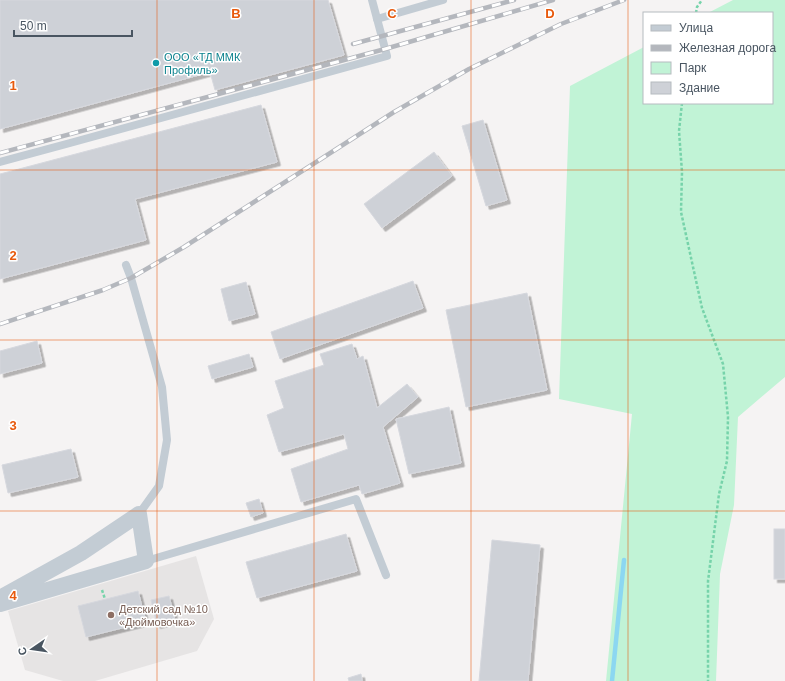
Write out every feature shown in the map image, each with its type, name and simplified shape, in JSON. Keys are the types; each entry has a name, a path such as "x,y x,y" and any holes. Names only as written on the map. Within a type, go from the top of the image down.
{"street":[{"path":"0,598 81,553 139,514 146,561 0,604"}],"lane":[{"path":"0,162 387,56 372,0"},
{"path":"377,19 443,0"},
{"path":"126,265 162,387 167,440 159,486 139,514"},
{"path":"146,561 356,499 386,574"}],"path":[{"path":"696,12 697,7 702,0"},
{"path":"682,104 680,131 682,212 702,308 723,364 728,417 727,461 719,494 708,582 708,681"}],"shaded area":[{"name":"Детский сад №10 «Дюймовочка»","path":"196,556 214,619 197,651 95,681 63,681 25,670 8,611"}],"green space":[{"path":"733,0 785,0 785,377 738,417 734,505 720,574 716,681 606,681 632,414 559,399 570,86 643,48 643,104 773,104 773,12 710,12"}],"building":[{"name":"ООО «ТД ММК Профиль»","path":"0,0 328,0 344,55 215,90 210,72 0,129"},
{"path":"261,105 277,162 135,199 146,240 0,279 0,174"},
{"path":"483,120 507,200 486,206 462,126"},
{"path":"434,152 452,176 382,228 364,204"},
{"path":"413,281 423,308 280,359 271,332"},
{"path":"246,282 255,314 229,321 221,289"},
{"path":"527,293 547,390 466,407 446,310"},
{"path":"37,341 42,363 0,374 0,351"},
{"path":"352,344 357,359 363,356 377,408 407,384 418,397 383,427 400,483 362,494 359,485 301,502 291,469 348,449 344,434 279,452 267,415 284,408 275,381 324,365 320,354"},
{"path":"249,354 253,367 212,379 208,366"},
{"path":"449,407 461,463 409,474 396,419"},
{"path":"71,449 78,477 8,493 2,465"},
{"path":"259,499 263,513 251,517 246,503"},
{"path":"774,529 785,529 785,579 774,579"},
{"path":"346,534 357,571 257,598 246,562"},
{"path":"492,540 540,545 528,681 479,681"},
{"path":"138,591 146,622 86,637 78,606"},
{"path":"169,596 175,620 157,625 151,600"},
{"path":"361,674 362,681 349,681 348,678"}],"waterway":[{"path":"612,681 624,560"}],"railway":[{"path":"353,44 514,0"},
{"path":"0,153 385,49 553,0"},
{"path":"0,324 103,290 131,278 184,247 394,112 469,69 561,24 624,0"}],"place":[{"name":"ООО «ТД ММК Профиль»","path":"156,63"},
{"name":"Детский сад №10 «Дюймовочка»","path":"111,615"}]}
